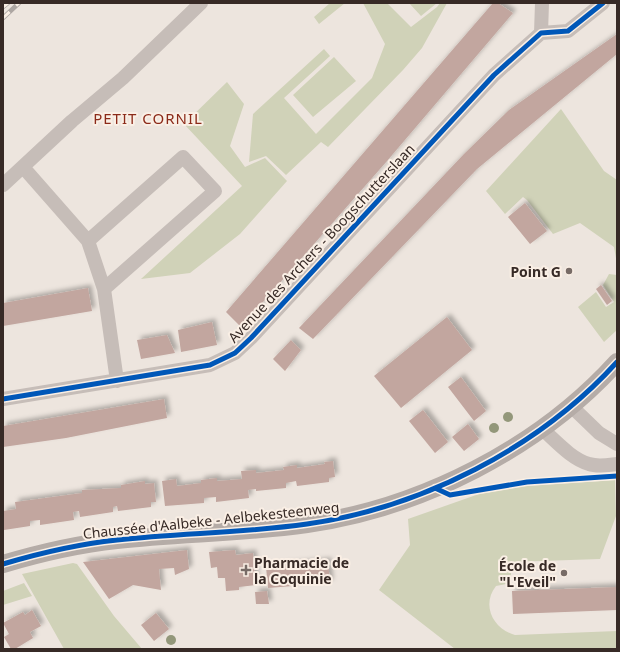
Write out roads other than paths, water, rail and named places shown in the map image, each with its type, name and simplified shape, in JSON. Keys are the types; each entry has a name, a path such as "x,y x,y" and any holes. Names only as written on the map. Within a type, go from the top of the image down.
{"main road":[{"name":"Chaussée d'Aalbeke - Aelbekesteenweg","path":"3,564 46,552 116,540 305,524 339,519 384,508 435,488 496,459 571,406 598,382 617,362"}],"street":[{"path":"3,185 72,121 123,78 201,3"},
{"path":"542,3 541,33 568,31 603,3"},
{"name":"Avenue des Archers - Boogschutterslaan","path":"3,399 210,365 235,353 252,338 481,88 541,33"},
{"path":"88,241 183,157 215,191 104,289"},
{"path":"23,167 88,241 104,289 117,381"},
{"path":"571,406 599,434 617,444"},
{"path":"541,428 575,457 588,464 598,466 617,464"}],"railway":[{"path":"3,7 8,3"},
{"path":"3,18 19,3"}],"place":[{"name":"Point G","path":"569,271"},
{"name":"Pharmacie de la Coquinie","path":"246,570"},
{"name":"École de \"L'Eveil\"","path":"564,573"}],"district":[{"name":"PETIT CORNIL","path":"148,118"}]}
